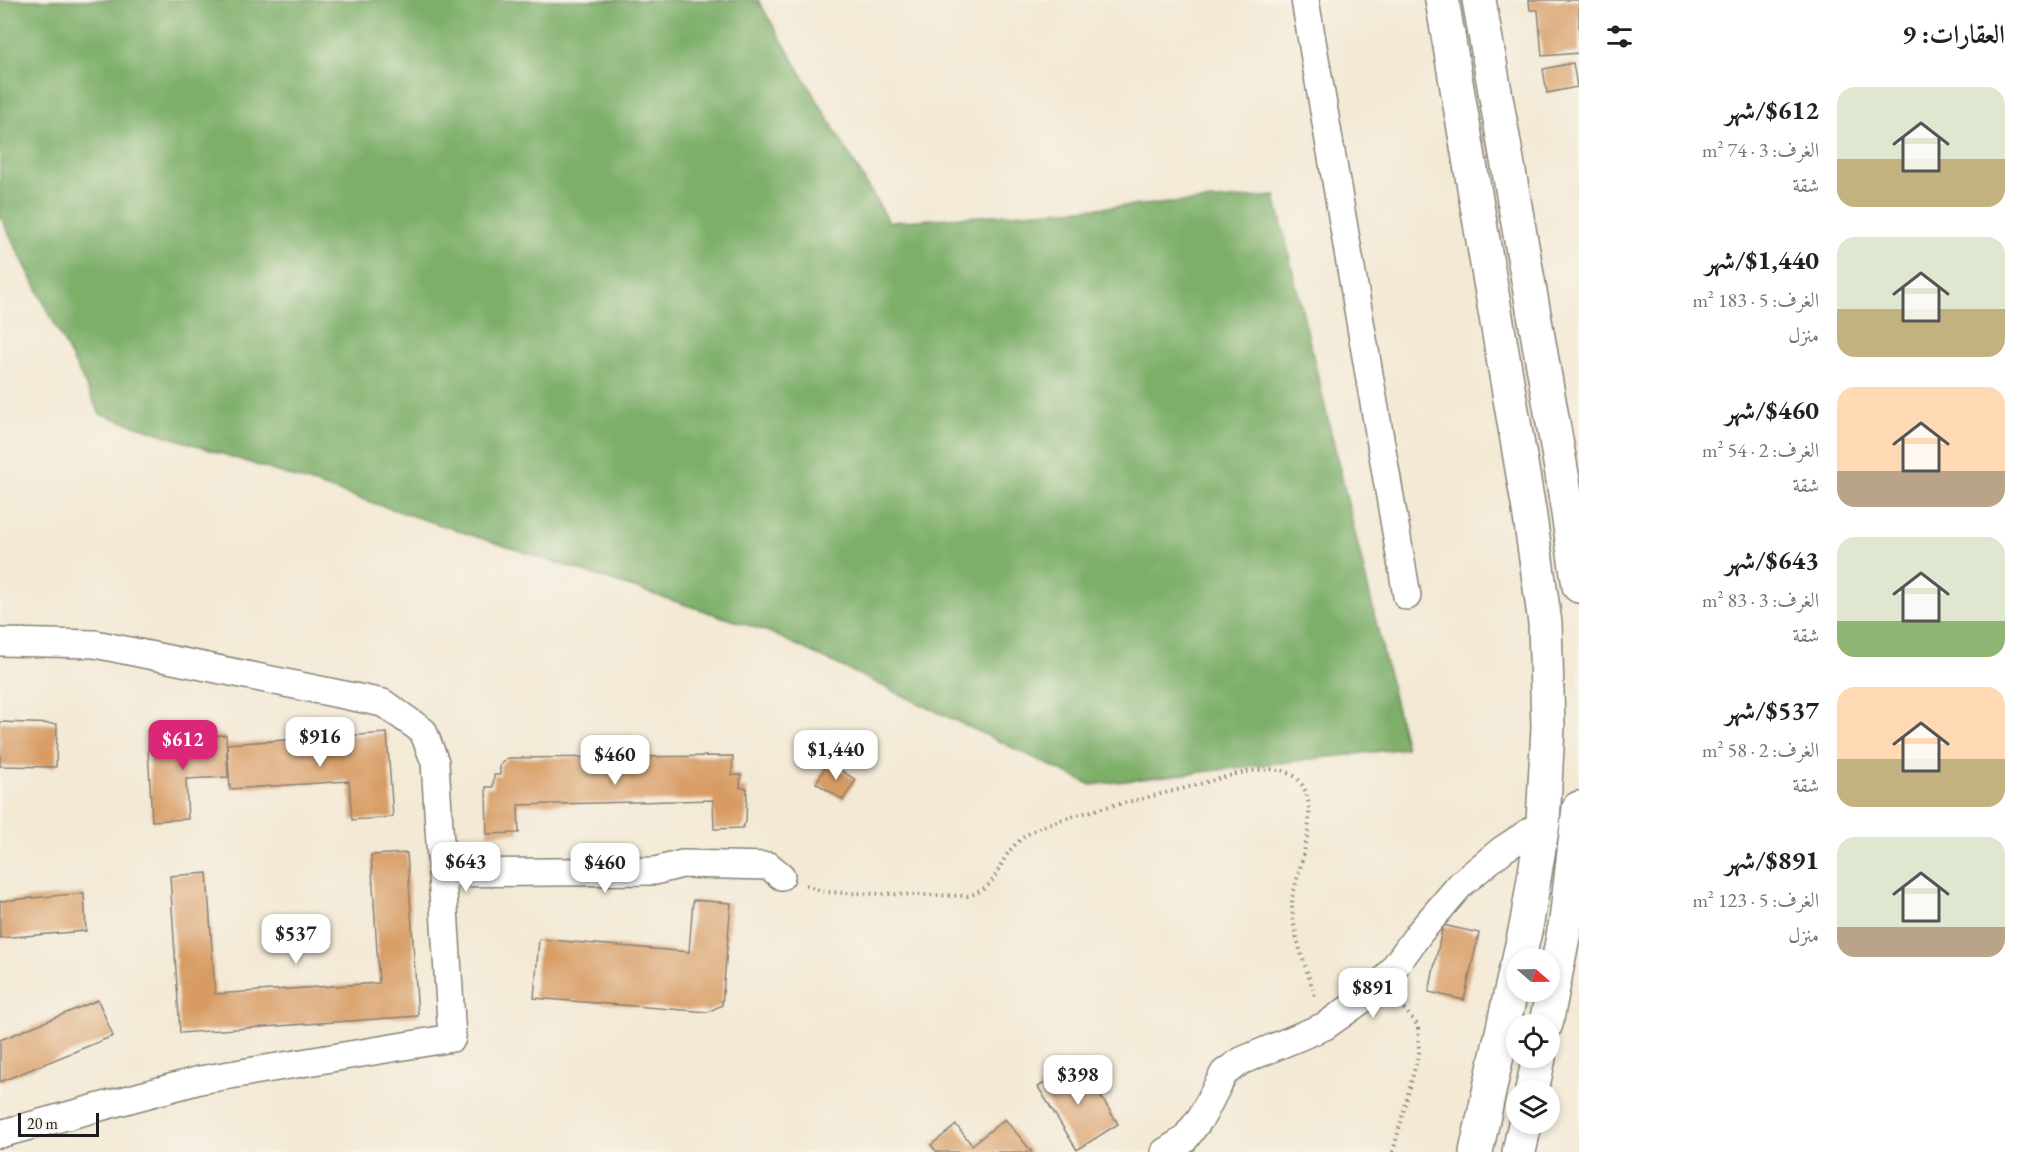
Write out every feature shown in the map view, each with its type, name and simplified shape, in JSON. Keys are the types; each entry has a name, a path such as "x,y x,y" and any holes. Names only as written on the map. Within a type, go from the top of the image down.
{"main road":[{"path":"1442,0 1529,510 1545,623 1548,728 1543,823 1521,948"},
{"path":"1479,0 1563,480 1579,586"},
{"path":"1548,1014 1566,921 1579,808"},
{"path":"1476,1152 1509,1002"},
{"path":"1519,1152 1523,1134"}],"street":[{"path":"1305,0 1407,596"},
{"path":"0,642 94,644 383,703 423,731 435,762 452,1038 200,1080 0,1134"},
{"path":"1165,1152 1184,1140 1202,1116 1224,1073 1241,1061 1325,1026 1380,987 1439,907 1461,884 1488,860 1543,823"},
{"path":"442,873 656,871 682,864 770,866 781,876"}],"path":[{"path":"781,876 824,892 968,896 981,892 990,885 1016,843 1027,833 1043,826 1216,780 1259,770 1277,769 1291,773 1300,781 1307,794 1308,829 1292,898 1292,916 1296,937 1325,1026"},
{"path":"1380,987 1394,998 1418,1026 1419,1052 1394,1152"}],"green space":[{"path":"0,0 758,0 889,222 1275,196 1406,748 1091,785 769,632 100,414 0,216"}],"building":[{"path":"1529,0 1579,0 1579,53 1542,56 1538,10 1530,10"},
{"path":"1573,63 1577,87 1547,93 1543,69"},
{"path":"0,722 57,724 56,767 0,766"},
{"path":"387,733 393,817 352,820 349,781 230,789 227,744"},
{"path":"226,735 228,777 186,779 188,819 152,821 148,749 165,738"},
{"path":"733,756 732,775 741,775 740,788 747,788 746,822 742,828 714,829 713,800 518,805 519,833 487,834 486,787 493,787 494,775 500,775 500,765 508,758"},
{"path":"828,762 856,780 843,800 816,783"},
{"path":"407,853 418,1016 180,1033 170,876 207,873 215,994 379,983 371,855"},
{"path":"84,893 86,931 0,938 0,901"},
{"path":"693,900 731,903 722,1005 708,1012 534,998 539,939 689,952"},
{"path":"1443,925 1479,933 1464,1000 1429,992"},
{"path":"98,1000 113,1036 0,1082 0,1040"},
{"path":"1079,1061 1118,1124 1077,1150 1038,1087"},
{"path":"1005,1119 1032,1152 937,1152 931,1145 956,1125 972,1145"}]}
